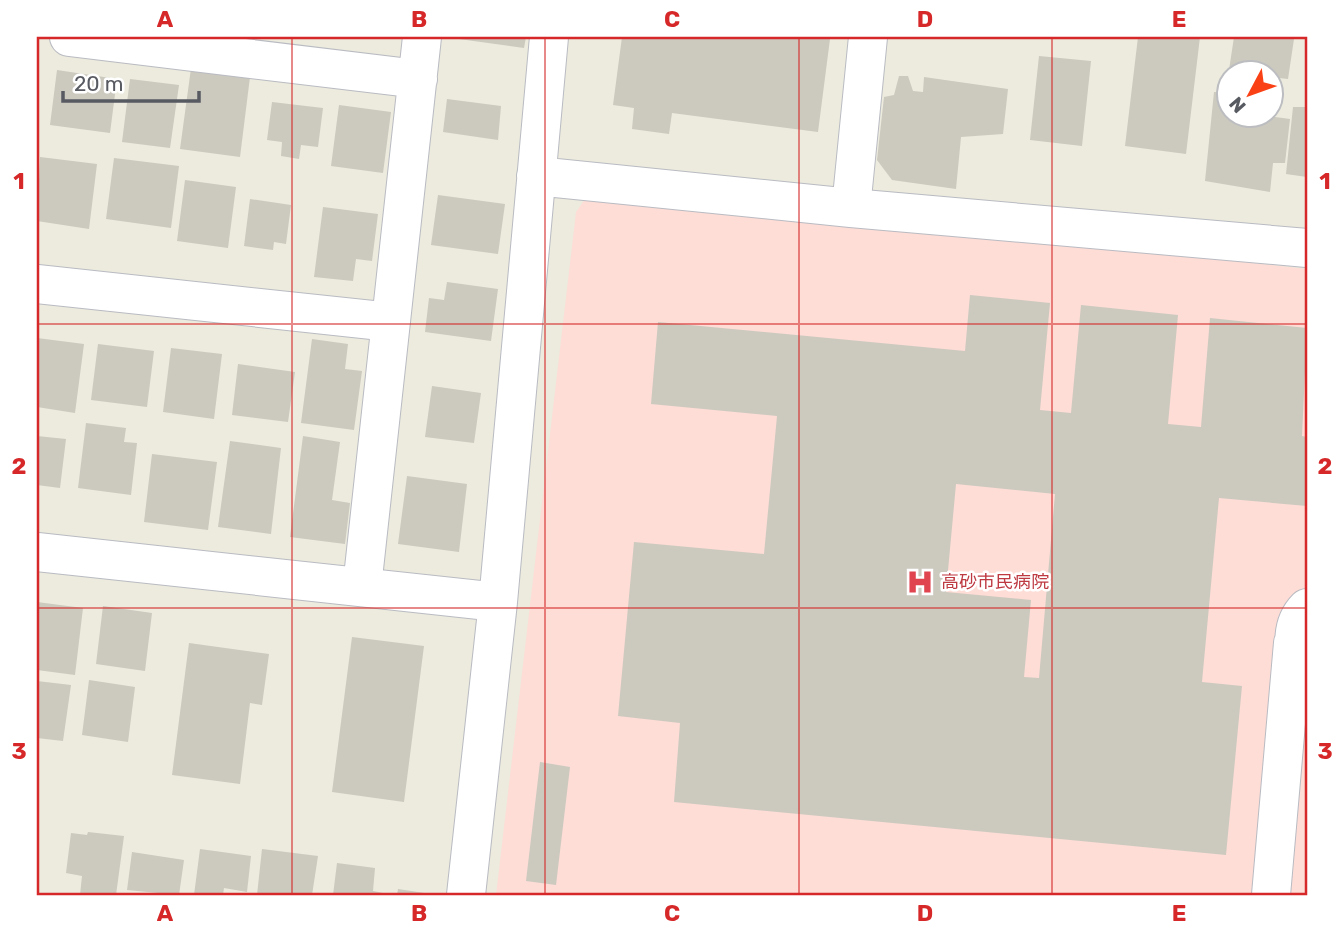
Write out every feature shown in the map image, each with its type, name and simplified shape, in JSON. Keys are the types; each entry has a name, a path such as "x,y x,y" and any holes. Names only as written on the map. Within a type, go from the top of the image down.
{"street":[{"path":"69,37 418,79"},
{"path":"362,587 422,37"},
{"path":"466,895 498,602 549,37"},
{"path":"851,208 868,37"},
{"path":"536,176 851,208 1307,248"},
{"path":"37,284 391,322"},
{"path":"37,552 498,602"},
{"path":"1271,895 1294,760 1293,643 1296,628 1307,608"},
{"path":"1293,643 1298,664 1307,682"}],"shaded area":[{"name":"高砂市民病院","path":"592,189 1307,269 1307,895 496,895 576,212"}],"building":[{"path":"459,37 526,37 524,48"},
{"path":"622,37 830,39 818,132 672,113 669,134 632,129 634,108 613,105"},
{"path":"1138,37 1200,37 1186,154 1125,146"},
{"path":"1234,37 1294,39 1288,79 1284,79 1284,60 1231,60"},
{"path":"1039,56 1091,61 1082,146 1030,140"},
{"path":"192,61 251,69 240,157 180,149"},
{"path":"57,70 117,79 110,133 50,125"},
{"path":"899,76 908,76 913,91 923,92 924,77 1008,89 1003,134 961,137 956,189 892,180 877,160 884,97 894,95"},
{"path":"130,79 179,85 170,148 122,142"},
{"path":"1214,92 1214,130 1284,130 1284,118 1290,119 1285,163 1273,163 1270,192 1205,181"},
{"path":"447,99 501,106 498,140 443,132"},
{"path":"272,102 323,108 318,147 301,145 299,159 281,156 282,142 267,140"},
{"path":"339,105 391,112 383,173 331,166"},
{"path":"1293,107 1307,107 1307,177 1286,174"},
{"path":"40,157 97,164 89,229 37,221"},
{"path":"114,158 179,166 171,228 106,219"},
{"path":"185,180 236,187 228,248 177,241"},
{"path":"438,195 505,204 498,254 431,245"},
{"path":"250,199 291,205 286,244 274,242 273,250 244,246"},
{"path":"323,207 378,214 372,261 356,259 353,281 314,277"},
{"path":"447,282 498,289 491,341 425,332 429,298 444,300"},
{"name":"高砂市民病院","path":"970,295 1050,303 1040,410 1071,413 1081,305 1178,315 1168,424 1201,427 1210,318 1307,328 1302,436 1307,437 1307,506 1219,498 1202,682 1242,686 1226,855 674,802 680,723 618,716 634,542 764,554 777,416 651,404 658,322 965,351","holes":["956,484 1055,494 1039,678 1024,677 1031,600 946,592"]},
{"path":"37,338 84,344 75,413 37,407"},
{"path":"312,339 348,344 345,369 362,371 354,430 301,423"},
{"path":"98,344 154,351 147,407 91,400"},
{"path":"171,348 222,354 214,419 163,412"},
{"path":"238,364 295,372 288,422 232,415"},
{"path":"432,386 481,393 474,443 425,437"},
{"path":"86,423 126,428 124,442 137,443 131,495 78,488"},
{"path":"37,436 66,439 60,488 37,485"},
{"path":"303,436 340,442 332,500 350,503 345,544 290,537"},
{"path":"230,441 281,448 271,534 218,527"},
{"path":"152,454 217,462 208,530 144,522"},
{"path":"407,476 467,484 459,552 398,544"},
{"path":"37,602 83,608 75,675 37,670"},
{"path":"103,606 152,613 145,671 96,664"},
{"path":"352,637 424,646 404,802 332,792"},
{"path":"189,643 269,654 262,705 250,703 240,784 172,775"},
{"path":"89,680 135,687 128,742 82,735"},
{"path":"37,681 71,685 63,741 37,738"},
{"path":"540,762 570,767 556,885 526,881"},
{"path":"88,832 124,836 116,895 80,895 82,876 66,873 71,833 87,835"},
{"path":"200,849 251,856 247,892 224,888 223,895 194,895"},
{"path":"262,849 318,856 312,895 257,895"},
{"path":"132,852 184,860 179,895 127,890"},
{"path":"337,863 375,868 373,891 393,895 333,895"},
{"path":"398,889 431,894 431,895 397,895"}],"place":[{"name":"高砂市民病院","path":"920,582"}]}
